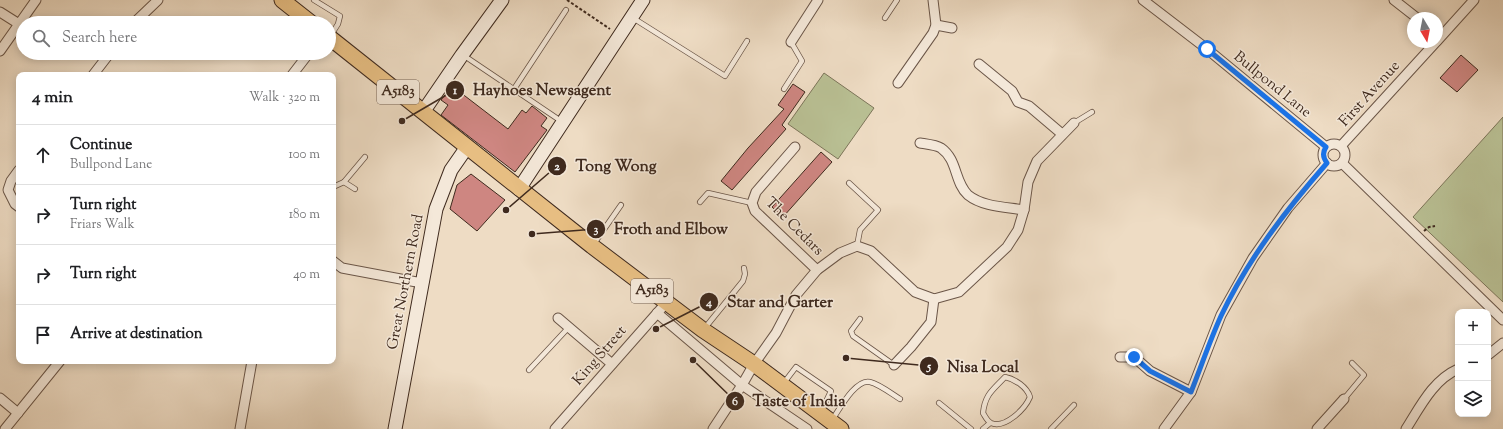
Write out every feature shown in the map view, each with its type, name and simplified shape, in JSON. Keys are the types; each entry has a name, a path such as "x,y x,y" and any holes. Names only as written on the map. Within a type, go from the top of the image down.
{"main road":[{"path":"282,0 302,16"},
{"name":"A5183","path":"336,43 592,246 662,308 703,330 754,364 831,421"}],"street":[{"path":"25,16 36,0"},
{"path":"141,16 158,0"},
{"path":"423,112 502,0"},
{"path":"519,189 643,0"},
{"path":"791,42 818,0"},
{"path":"898,83 933,33 936,25 932,0"},
{"name":"Bullpond Lane","path":"1143,0 1207,49 1326,147"},
{"path":"1394,0 1409,12"},
{"name":"First Avenue","path":"1443,33 1474,0"},
{"path":"0,12 16,22"},
{"path":"936,25 952,28"},
{"path":"0,51 16,28"},
{"name":"First Avenue","path":"1341,146 1429,48"},
{"path":"95,72 105,60"},
{"path":"294,72 304,60"},
{"path":"979,64 1012,92 1018,102 1029,106 1062,134"},
{"path":"713,429 754,364 776,333 796,295 817,270 840,254 857,246 872,251 915,292 934,299 959,292 1007,247 1018,230 1024,210 1028,182 1037,161 1074,123"},
{"path":"920,143 940,148 951,158 958,180 968,195 983,203 1024,210"},
{"path":"1333,144 1341,146 1345,152 1342,163 1335,166 1327,163 1323,157 1326,147 1333,144"},
{"name":"Great Northern Road","path":"395,429 436,209 451,170 467,147"},
{"name":"The Cedars","path":"796,147 756,192 752,203 755,211 817,270"},
{"path":"1164,429 1191,392 1222,315 1253,258 1288,208 1327,163"},
{"path":"1342,163 1503,320"},
{"path":"16,174 4,191 16,205"},
{"path":"336,263 342,268 422,283"},
{"path":"894,365 912,346 931,322 934,299"},
{"path":"662,308 742,385 807,429"},
{"name":"King Street","path":"555,429 662,308"},
{"path":"558,318 612,364"},
{"path":"1491,353 1503,343"},
{"path":"1120,357 1134,357 1150,371 1191,392"},
{"path":"5,429 58,364"},
{"path":"240,429 251,364"},
{"path":"1406,429 1431,390 1448,373 1455,370"},
{"path":"0,398 18,413"},
{"path":"1317,429 1344,399"}],"lane":[{"path":"314,0 340,16 336,27"},
{"path":"885,18 897,0"},
{"path":"514,89 566,10"},
{"path":"632,17 725,76 747,41"},
{"path":"784,88 802,61 791,42"},
{"path":"462,55 563,122"},
{"path":"1074,123 1092,112"},
{"path":"336,186 344,182 365,157"},
{"path":"344,182 355,189"},
{"path":"849,183 878,210 860,230 857,246"},
{"path":"700,202 708,193 752,203"},
{"path":"592,246 621,205"},
{"path":"703,330 743,281 745,274 744,268"},
{"path":"860,319 851,331 853,336 894,365"},
{"path":"530,370 569,327"},
{"path":"1344,399 1364,374 1352,363"},
{"path":"782,385 796,367 831,391 831,421"},
{"path":"1006,378 1013,378 1029,393 1030,397 1028,403 1012,420 996,425 990,423 983,413 986,397 1006,378"},
{"path":"831,421 849,396 862,382 872,382 900,400"},
{"path":"939,403 971,429"},
{"path":"1051,429 1074,405"},
{"path":"983,429 990,423"}],"path":[{"path":"566,0 614,32"},
{"path":"1423,231 1429,227 1435,226"}],"green space":[{"path":"824,73 874,108 838,159 788,124"},
{"path":"1503,117 1503,302 1413,217"}],"building":[{"path":"1461,55 1478,70 1457,92 1440,78"},
{"path":"793,84 805,92 782,125 786,129 732,190 721,181 748,148 784,109 778,105"},
{"path":"452,86 508,129 522,110 526,113 532,106 547,118 541,126 547,130 515,172 441,115 448,105 441,100"},
{"path":"821,152 832,162 783,217 772,207"},
{"path":"471,174 505,200 477,231 450,209 457,185"}],"place":[{"name":"Hayhoes Newsagent","path":"402,121"},
{"name":"Tong Wong","path":"506,210"},
{"name":"Froth and Elbow","path":"532,234"},
{"name":"Star and Garter","path":"656,329"},
{"name":"Nisa Local","path":"846,358"},
{"name":"Taste of India","path":"693,360"}],"route":[{"path":"1134,357 1150,371 1191,392 1222,315 1253,258 1288,208 1327,163 1323,157 1326,147 1207,49"}]}
